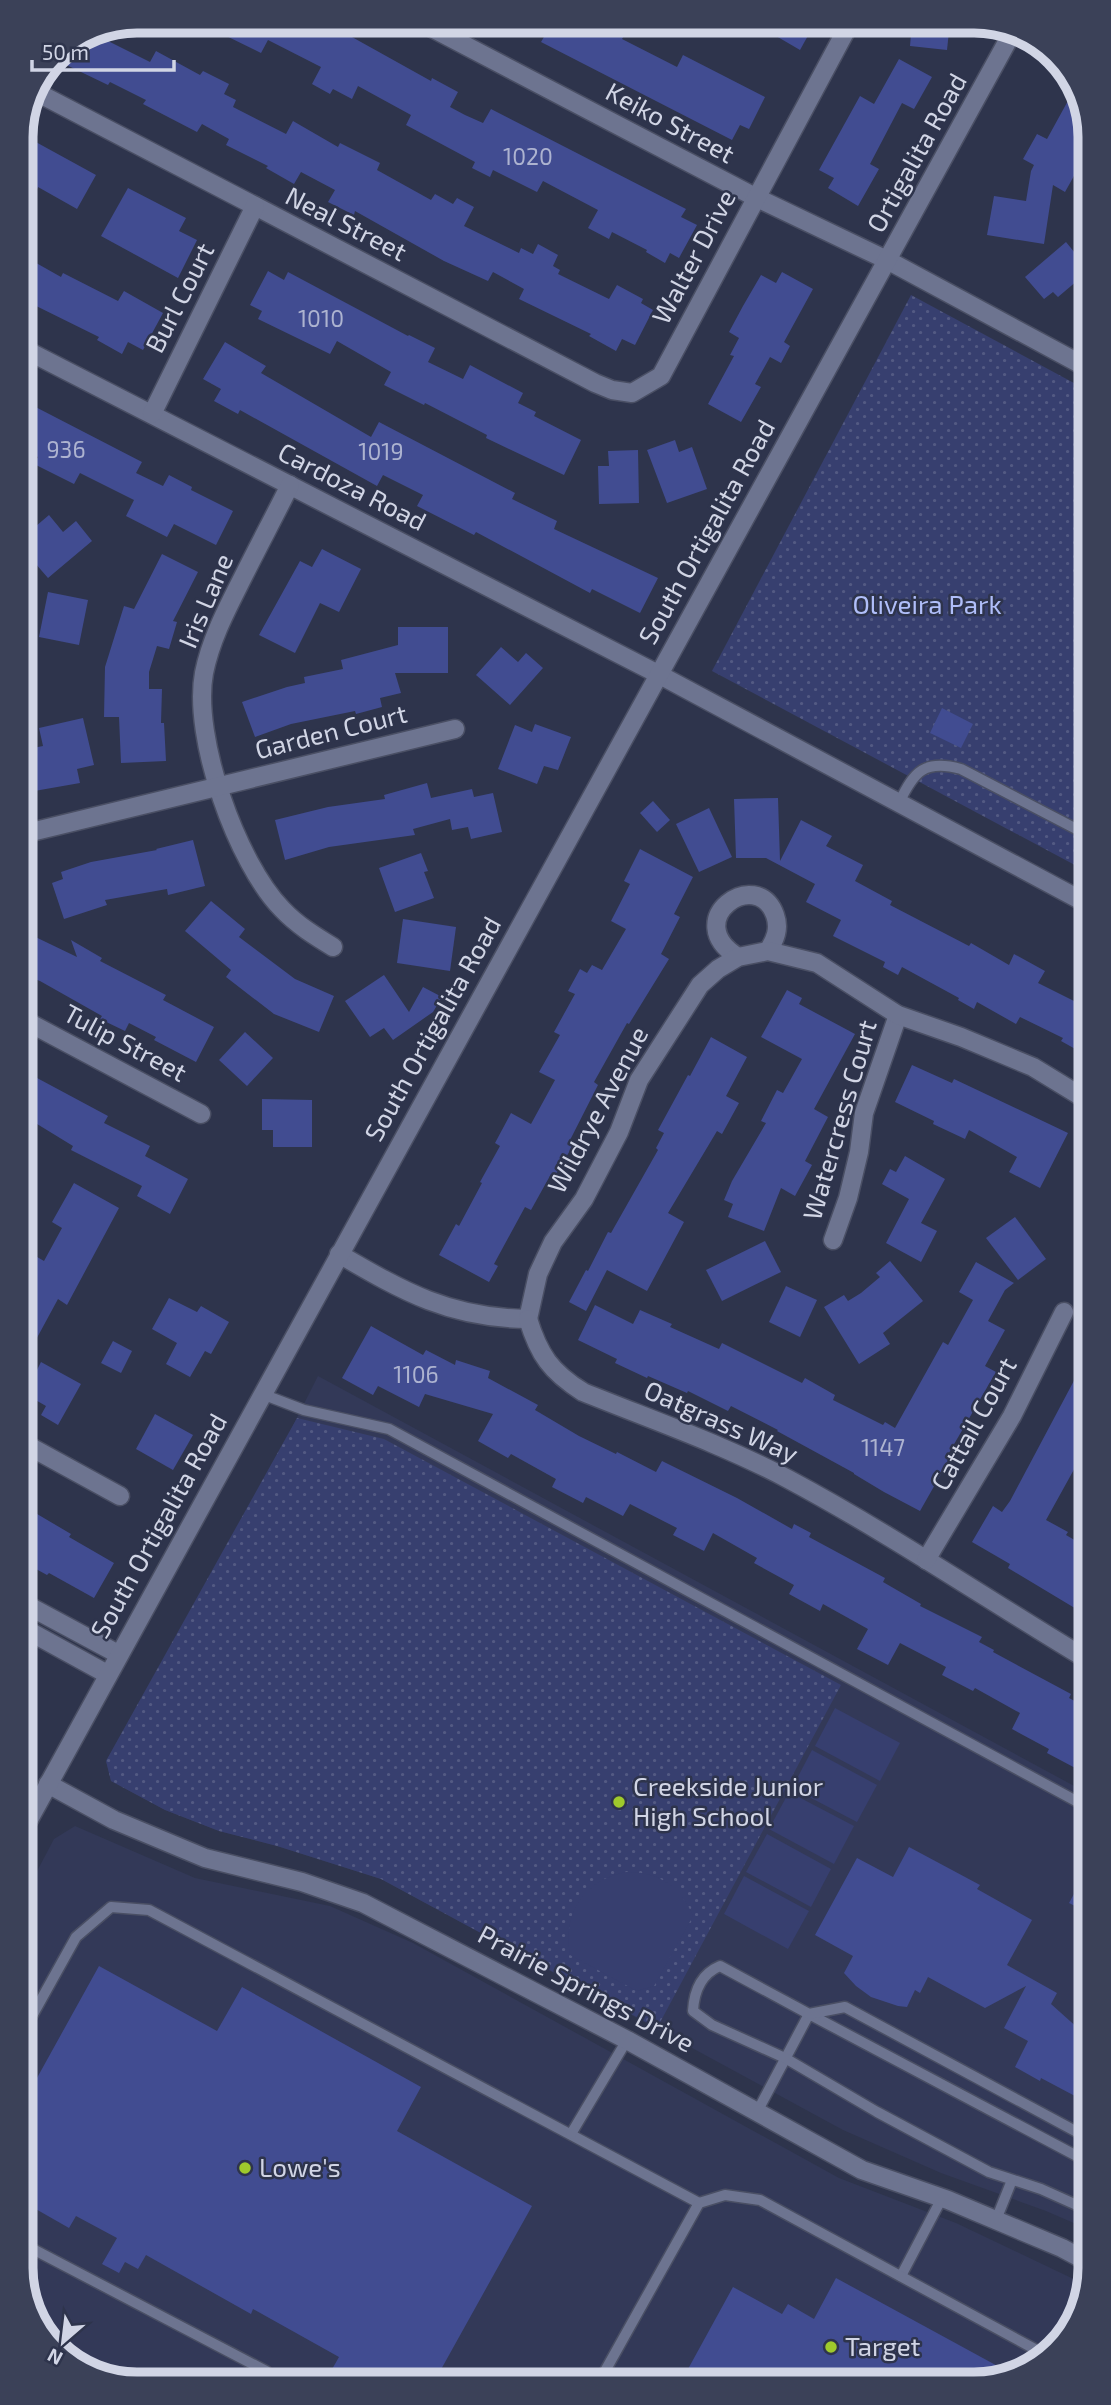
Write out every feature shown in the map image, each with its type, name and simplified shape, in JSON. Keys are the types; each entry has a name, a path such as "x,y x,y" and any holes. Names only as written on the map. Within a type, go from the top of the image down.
{"street":[{"name":"Keiko Street","path":"441,33 755,197 889,261 1078,363"},
{"name":"Walter Drive","path":"632,393 661,376 845,33"},
{"name":"Ortigalita Road","path":"889,261 1008,40"},
{"name":"Neal Street","path":"43,95 595,383 612,390 632,393"},
{"name":"Burl Court","path":"152,414 255,206"},
{"name":"South Ortigalita Road","path":"33,1812 658,674 889,261"},
{"name":"Cardoza Road","path":"33,354 658,674 1078,899"},
{"name":"Iris Lane","path":"290,485 216,630 204,673 202,714 207,752 242,851 256,876 287,914 333,947"},
{"name":"Garden Court","path":"33,832 455,729"},
{"name":"Wildrye Avenue","path":"528,1319 538,1274 553,1242 584,1199 618,1132 639,1080 700,985 718,969 752,953 817,963 898,1015"},
{"path":"898,1015 961,1037 1033,1067 1078,1094"},
{"name":"Watercress Court","path":"833,1240 848,1198 859,1152 864,1113 898,1015"},
{"name":"Tulip Street","path":"33,1025 201,1114"},
{"path":"339,1254 396,1287 444,1307 495,1318 528,1319"},
{"name":"Cattail Court","path":"926,1560 1012,1416 1064,1312"},
{"name":"Oatgrass Way","path":"528,1319 535,1344 550,1367 574,1386 715,1444 787,1478 1078,1654"},
{"path":"33,1448 120,1496"},
{"path":"33,1608 118,1654"},
{"path":"33,1633 107,1674"},
{"name":"Prairie Springs Drive","path":"48,1784 114,1820 205,1858 302,1882 363,1903 627,2040 862,2170 942,2198 1078,2258"}],"lane":[{"path":"899,803 916,774 928,767 943,764 961,769 1078,830"},
{"path":"262,1394 304,1410 389,1429 1078,1802"},
{"path":"33,2014 76,1937 111,1907 149,1910 699,2203"},
{"path":"1078,2158 720,1966 708,1971 694,1995 693,2011 712,2025 785,2058 877,2112 989,2172 1041,2189 1078,2206"},
{"path":"809,2014 845,2007 1078,2133"},
{"path":"757,2112 809,2014"},
{"path":"571,2134 627,2040"},
{"path":"996,2220 1012,2180"},
{"path":"605,2372 699,2203 725,2195 760,2200 1037,2350"},
{"path":"901,2276 942,2198"},
{"path":"33,2249 267,2372"}],"shaded area":[{"name":"Creekside Junior High School","path":"318,1376 1078,1788 1078,2225 941,2173 843,2130 381,1879 219,1831 165,1810 111,1781 106,1761 264,1483"},
{"path":"75,1826 195,1878 330,1906 413,1943 839,2178 956,2223 1077,2281 1067,2313 1056,2331 1031,2354 1007,2366 973,2372 131,2372 85,2358 64,2341 47,2320 35,2288 33,2267 33,1879 54,1839"}],"green space":[{"name":"Oliveira Park","path":"911,295 1078,385 1078,867 712,671"},
{"path":"297,1418 384,1439 841,1685 657,2028 381,1879 219,1831 165,1810 111,1781 106,1761"},
{"path":"835,1708 900,1743 880,1781 815,1746"},
{"path":"812,1750 877,1785 857,1822 792,1788"},
{"path":"789,1792 854,1826 834,1864 769,1829"},
{"path":"767,1834 831,1869 811,1907 746,1872"},
{"path":"626,1872 648,1874 667,1883 682,1897 693,1916 654,1986 637,1991 570,1955 568,1940 569,1926 579,1901 598,1883"},
{"path":"744,1876 809,1911 788,1949 724,1914"}],"building":[{"path":"220,33 345,33 431,81 432,78 458,92 450,107 483,123 491,109 686,209 681,217 697,225 679,258 670,253 665,263 646,252 647,250 612,232 609,239 588,228 598,210 543,181 537,192 493,170 490,177 472,168 475,162 406,125 411,115 358,86 352,99 333,89 330,94 312,84 321,67 268,40 261,53"},
{"path":"546,33 625,33 622,39 677,67 683,55 765,97 749,129 740,125 732,140 541,42"},
{"path":"771,33 809,33 800,50"},
{"path":"911,33 949,33 947,50 910,46"},
{"path":"104,39 150,62 156,51 200,75 203,71 229,84 224,94 236,100 233,107 286,134 293,121 338,147 340,143 380,163 377,170 431,200 435,194 453,204 457,198 474,207 464,226 519,253 521,248 533,254 538,244 558,255 553,266 560,270 558,274 609,299 617,285 643,299 641,303 653,310 635,345 622,339 616,351 589,336 591,334 519,299 524,289 493,272 488,281 444,261 355,211 354,215 328,202 335,190 301,172 294,184 266,168 268,166 226,145 229,139 202,124 197,132 143,104 146,100 110,82 108,85 64,64 85,47"},
{"path":"899,59 932,77 914,109 902,103 870,164 879,169 858,206 828,188 834,178 819,170 860,96 874,104"},
{"path":"1070,98 1077,124 1078,169 1065,192 1053,185 1044,244 987,235 994,196 1026,201 1034,165 1023,159 1037,134 1047,139"},
{"path":"34,141 96,175 77,209 38,187 36,192 33,191"},
{"path":"128,188 186,218 179,231 197,240 178,278 101,236"},
{"path":"1066,242 1078,257 1078,280 1058,297 1053,292 1044,299 1025,277"},
{"path":"33,261 61,277 63,273 118,301 124,291 163,313 143,350 128,342 122,354 97,340 99,337 33,304"},
{"path":"268,271 284,280 288,272 435,348 428,362 463,379 470,365 523,393 518,403 536,412 534,416 581,440 564,475 486,438 487,435 425,403 424,405 384,385 391,372 337,341 330,354 258,319 262,311 250,305"},
{"path":"782,272 813,289 784,342 790,346 781,363 770,357 755,384 761,387 741,422 708,404 734,356 730,355 739,338 729,332 743,306 761,275 776,283"},
{"path":"225,342 266,366 261,373 371,437 379,422 515,493 512,499 557,521 554,529 658,578 640,613 592,589 590,593 476,532 474,535 417,506 423,495 383,475 377,486 240,410 238,414 214,401 221,389 203,379"},
{"path":"33,406 142,462 136,473 163,486 169,475 192,487 191,490 233,511 216,545 174,524 167,537 126,516 134,500 80,473 74,484 34,464 38,457 33,454"},
{"path":"675,440 679,452 692,447 707,489 667,503 647,450"},
{"path":"638,450 639,503 599,504 598,466 609,466 608,451"},
{"path":"49,515 63,532 76,521 92,541 48,578 33,561 33,529"},
{"path":"322,549 361,569 339,612 320,603 295,653 259,635 300,561 312,567"},
{"path":"162,554 198,572 173,621 177,622 169,649 157,646 149,672 149,689 162,689 161,723 164,723 166,761 121,763 119,717 104,717 105,667 124,606 134,609"},
{"path":"48,592 88,600 79,645 39,637"},
{"path":"398,627 448,627 448,673 395,673 401,693 380,698 382,707 356,714 355,711 291,724 255,737 242,702 305,683 304,677 343,669 341,660 398,645"},
{"path":"501,647 518,662 526,653 543,668 510,705 476,675"},
{"path":"942,708 973,724 961,748 930,733"},
{"path":"83,718 94,765 77,769 80,783 33,791 33,748 43,746 39,728"},
{"path":"535,724 571,737 558,770 544,766 537,784 498,769 515,725 532,732"},
{"path":"427,783 431,798 472,789 474,797 493,793 502,832 471,839 468,827 452,830 450,819 413,829 415,835 329,847 285,860 275,820 328,807 385,799 384,795"},
{"path":"778,798 780,861 801,820 832,836 826,846 863,865 855,881 892,901 890,905 969,946 971,943 1009,965 1014,954 1045,971 1038,983 1078,1003 1078,1051 1061,1041 1063,1038 1020,1017 1016,1024 977,1002 974,1009 902,967 898,975 883,967 885,962 833,936 841,920 806,902 815,884 766,858 736,858 734,799"},
{"path":"653,801 670,820 657,832 640,813"},
{"path":"709,808 732,857 699,872 676,824"},
{"path":"193,840 205,886 168,895 167,889 105,900 107,905 64,919 52,883 63,879 61,872 91,862 157,850"},
{"path":"640,849 693,877 674,914 680,917 661,954 669,959 629,1024 627,1023 594,1082 598,1085 568,1144 572,1147 555,1176 551,1174 531,1210 525,1207 494,1264 498,1266 489,1282 439,1255 456,1224 459,1226 482,1183 480,1182 500,1146 495,1143 511,1113 531,1124 555,1080 539,1072 560,1035 554,1032 575,994 568,991 580,969 587,973 592,965 602,970 626,929 611,921 630,884 624,881"},
{"path":"421,853 428,871 424,872 434,898 395,912 379,868"},
{"path":"211,901 245,929 239,937 295,979 334,996 319,1032 274,1014 226,977 231,970 185,931"},
{"path":"403,919 456,927 450,971 397,963"},
{"path":"33,936 77,957 71,940 102,958 100,961 166,995 163,1000 214,1027 196,1062 154,1040 156,1037 129,1023 125,1031 100,1019 102,1016 33,978"},
{"path":"384,975 409,1012 423,987 442,997 433,1012 393,1040 384,1028 370,1037 345,1001"},
{"path":"787,990 802,998 799,1004 855,1034 814,1109 828,1117 805,1161 812,1165 795,1196 781,1188 764,1231 728,1217 733,1204 724,1200 766,1123 761,1121 777,1090 783,1093 802,1059 761,1037"},
{"path":"245,1032 273,1058 247,1086 219,1060"},
{"path":"711,1037 747,1057 726,1096 739,1103 722,1134 717,1131 668,1213 684,1222 647,1291 607,1270 586,1311 569,1302 658,1150 656,1148 664,1133 658,1130"},
{"path":"912,1065 952,1083 954,1079 1068,1133 1040,1188 1009,1172 1017,1157 969,1130 965,1139 895,1102"},
{"path":"33,1076 108,1116 104,1123 150,1146 145,1156 188,1179 170,1214 137,1196 142,1186 71,1150 73,1146 33,1122"},
{"path":"262,1099 312,1100 312,1147 273,1147 273,1130 262,1130"},
{"path":"905,1156 945,1179 921,1223 937,1231 921,1262 886,1243 909,1199 882,1184 890,1169 896,1172"},
{"path":"74,1183 119,1208 67,1305 58,1299 33,1345 33,1255 44,1261 62,1228 52,1222"},
{"path":"1015,1217 1046,1259 1018,1280 986,1238"},
{"path":"765,1241 781,1272 722,1301 706,1270"},
{"path":"890,1261 923,1301 883,1333 890,1344 859,1364 824,1307 844,1295 848,1301 861,1293 880,1277 876,1273"},
{"path":"976,1262 1014,1283 1005,1290 988,1321 1005,1330 985,1366 996,1372 946,1458 949,1460 920,1511 731,1406 728,1411 688,1391 687,1393 648,1376 647,1378 615,1363 617,1359 578,1340 595,1305 633,1324 640,1310 719,1349 722,1343 802,1383 805,1378 835,1395 833,1400 883,1425 885,1422 895,1428 943,1342 948,1345 973,1300 959,1292"},
{"path":"786,1286 817,1300 800,1337 769,1322"},
{"path":"169,1298 197,1312 201,1306 229,1322 211,1354 205,1351 190,1377 166,1364 177,1343 152,1329"},
{"path":"371,1326 423,1355 426,1350 455,1365 456,1360 490,1371 488,1378 538,1405 535,1410 616,1454 617,1452 656,1472 662,1461 792,1529 794,1524 811,1533 809,1537 885,1578 883,1582 921,1604 920,1606 982,1637 979,1642 994,1650 993,1652 1071,1694 1069,1698 1078,1703 1078,1769 1047,1753 1049,1749 1012,1729 1020,1713 975,1688 973,1691 942,1675 946,1667 900,1643 888,1665 857,1649 868,1629 823,1604 820,1611 789,1594 794,1585 754,1563 757,1558 713,1533 704,1551 673,1535 677,1528 630,1504 623,1516 586,1497 583,1503 552,1487 556,1479 511,1454 508,1458 478,1441 493,1414 425,1394 419,1407 378,1386 373,1395 342,1378"},
{"path":"113,1341 132,1351 121,1373 101,1363"},
{"path":"41,1362 81,1384 58,1425 41,1415 46,1406 33,1399 33,1378"},
{"path":"1077,1375 1078,1464 1046,1520 1068,1532 1066,1535 1078,1542 1078,1610 1008,1568 1010,1564 972,1542 993,1506 1002,1512"},
{"path":"155,1414 193,1435 173,1470 136,1449"},
{"path":"33,1512 71,1534 69,1537 114,1563 94,1598 49,1573 47,1575 33,1567"},
{"path":"909,1847 980,1885 977,1889 1032,1920 1007,1965 1057,1993 1051,2004 1078,2028 1078,2098 1015,2067 1028,2041 1004,2028 1026,1986 985,2008 928,1977 920,1993 915,1990 907,2007 871,1997 844,1973 853,1956 815,1935 857,1858 893,1877"},
{"path":"1078,1887 1078,1908 1069,1903"},
{"name":"Lowe's","path":"99,1966 217,2031 242,1987 421,2087 397,2131 532,2206 440,2372 361,2372 354,2368 352,2372 333,2372 339,2357 253,2309 251,2314 146,2255 138,2269 125,2262 119,2273 102,2264 117,2238 76,2216 69,2228 33,2207 33,2085"},
{"name":"Target","path":"836,2278 1000,2368 973,2372 686,2372 733,2287 782,2314 788,2304 814,2319"}],"place":[{"name":"Creekside Junior High School","path":"619,1802"},
{"name":"Lowe's","path":"245,2168"},
{"name":"Target","path":"831,2347"}]}
